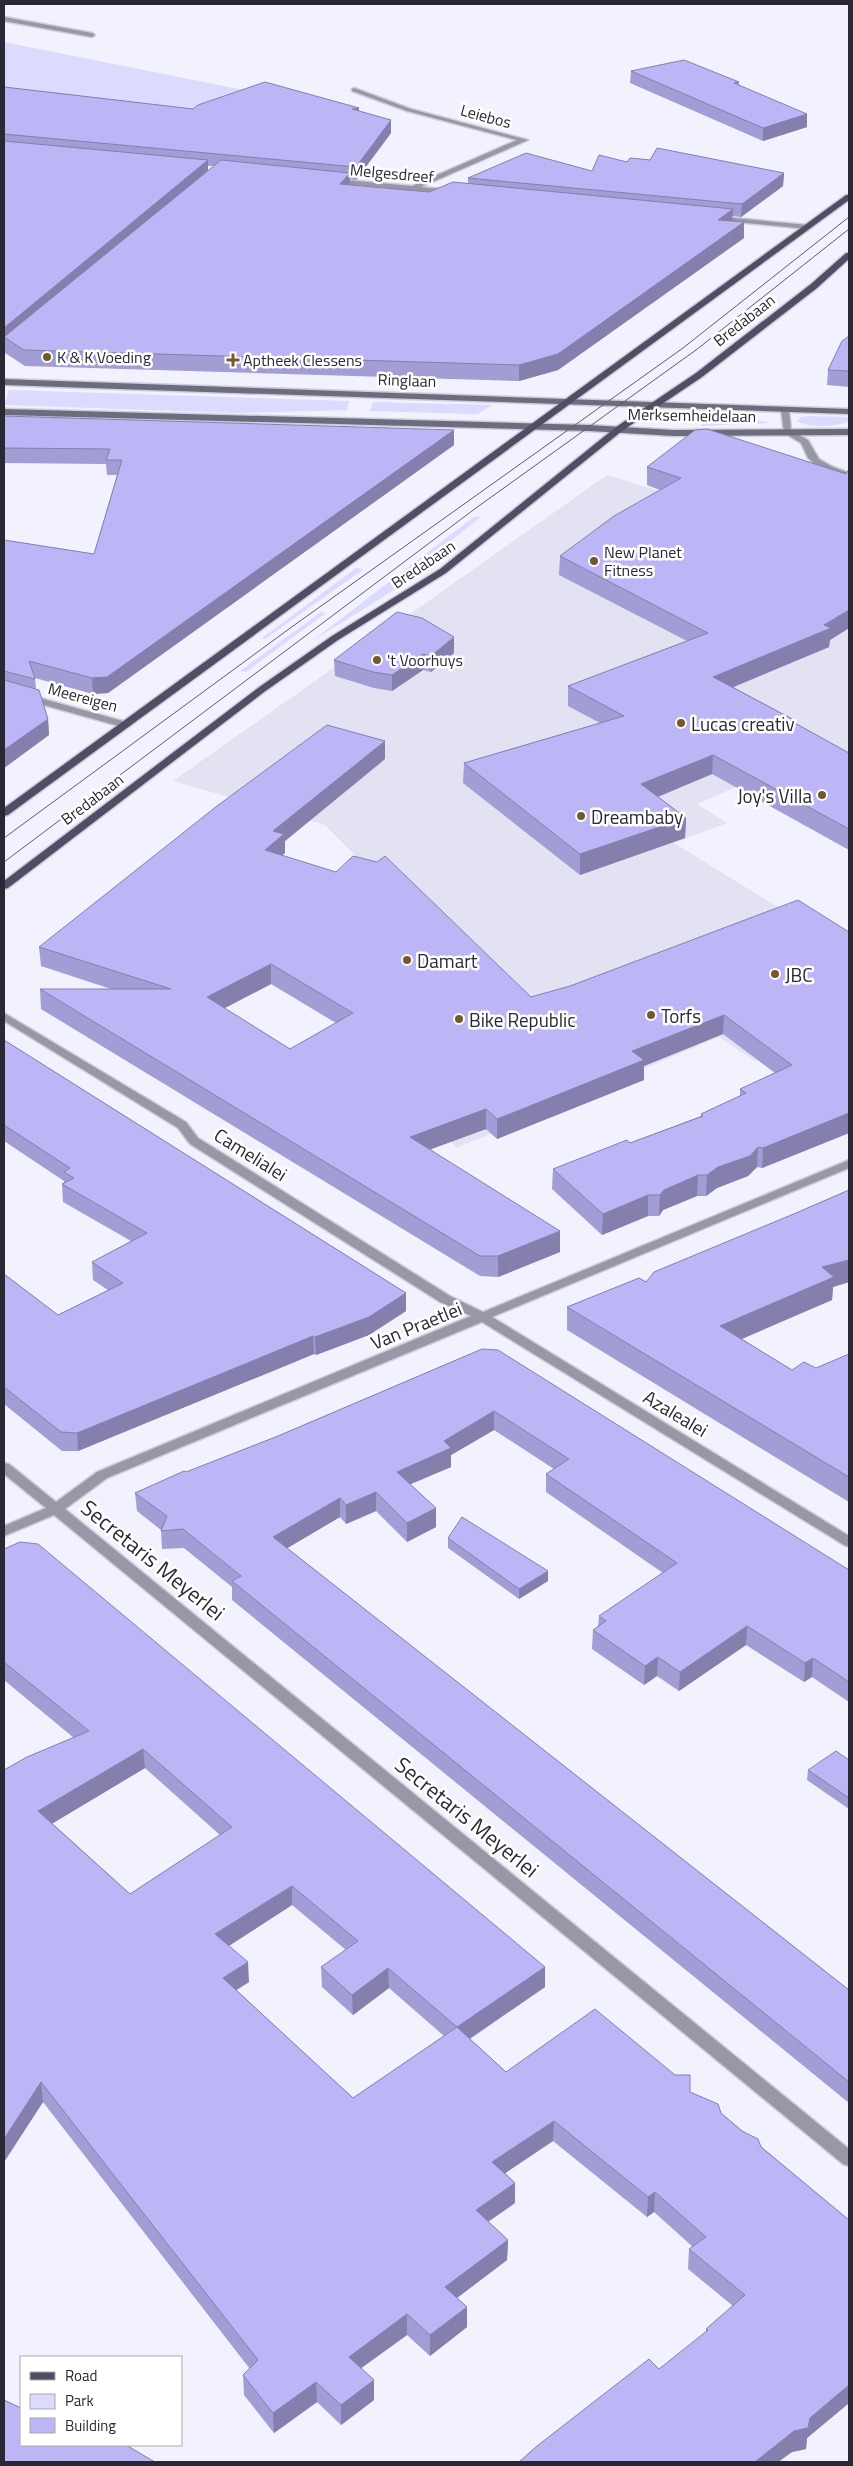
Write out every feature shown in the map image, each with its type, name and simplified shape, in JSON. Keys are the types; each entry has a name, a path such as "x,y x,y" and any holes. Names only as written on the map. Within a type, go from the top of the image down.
{"main road":[{"name":"Bredabaan","path":"4,813 849,197"},
{"name":"Bredabaan","path":"4,886 262,690 335,638 443,572 619,429 659,404 814,286 849,255"}],"street":[{"path":"4,19 92,35"},
{"name":"Leiebos","path":"354,90 409,110 524,140 412,188"},
{"name":"Melgesdreef","path":"326,180 460,193"},
{"path":"704,217 808,227"},
{"name":"Ringlaan","path":"4,382 659,404"},
{"name":"Merksemheidelaan","path":"659,404 849,412"},
{"path":"785,410 787,431 805,442 807,452 818,464 849,476"},
{"path":"4,412 535,426"},
{"name":"Merksemheidelaan","path":"535,426 673,433 849,432"},
{"name":"Meereigen","path":"4,691 126,725"},
{"name":"Camelialei","path":"4,1016 182,1125 194,1141 445,1299 483,1317"},
{"name":"Van Praetlei","path":"4,1531 56,1509 102,1475 849,1164"},
{"name":"Azalealei","path":"483,1317 849,1542"},
{"name":"Secretaris Meyerlei","path":"4,1467 849,2159"}],"shaded area":[{"path":"607,475 849,550 849,769 816,752 697,804 727,823 674,843 849,951 849,1024 755,1061 719,1037 457,1148 274,948 379,879 325,825 173,781"}],"green space":[{"path":"4,42 258,93 169,115 4,91"},
{"path":"9,390 349,401 347,410 239,413 4,405"},
{"path":"373,402 493,405 477,414 370,411"},
{"path":"801,417 849,417 849,421 838,425 823,426 808,425 797,421"},
{"path":"711,418 748,418 769,423 700,426"},
{"path":"475,516 481,517 443,547 420,574 312,641"},
{"path":"356,568 364,569 265,639 262,638"},
{"path":"321,612 326,613 246,672 240,671"}],"building":[{"path":"684,60 739,82 734,83 807,114 763,128 631,71"},
{"path":"265,82 359,108 352,109 391,120 356,167 4,134 4,87 193,109 198,105"},
{"path":"4,141 208,160 4,328"},
{"path":"657,148 784,173 742,204 468,178 526,153 592,171 599,155 627,162 630,158 650,160"},
{"path":"221,160 350,173 340,184 429,192 453,182 733,209 718,220 744,222 558,354 519,365 24,350 4,337"},
{"path":"849,336 849,371 828,370 842,341"},
{"path":"4,416 454,430 107,677 92,678 29,661 35,679 4,671 4,540 94,554 122,460 106,460 110,449 4,448"},
{"path":"707,429 846,474 849,469 849,610 824,625 831,628 713,677 796,721 793,722 849,753 849,829 713,755 641,784 686,818 580,854 464,763 624,716 568,686 708,633 560,556 614,516 681,478 647,467 695,430"},
{"path":"397,612 422,618 454,637 431,656 423,654 392,675 373,672 334,660"},
{"path":"4,680 39,690 48,719 4,750"},
{"path":"327,725 385,741 273,831 284,834 265,850 336,872 353,856 377,862 385,856 531,997 570,986 798,900 849,932 849,1113 763,1148 758,1147 750,1156 718,1167 707,1175 698,1175 664,1190 660,1195 648,1195 603,1214 553,1169 627,1140 630,1143 703,1116 701,1114 746,1093 740,1089 792,1065 724,1015 632,1051 644,1060 510,1114 497,1119 486,1109 410,1137 560,1231 498,1256 480,1256 40,989 171,989 39,947 217,806","holes":["271,964 353,1013 290,1049 207,997"]},
{"path":"4,1040 406,1293 369,1317 315,1337 313,1336 77,1433 61,1432 4,1387 4,1274 58,1315 123,1283 92,1262 147,1233 62,1184 74,1178 64,1172 70,1168 4,1125"},
{"path":"849,1190 849,1260 822,1267 834,1277 720,1326 792,1370 804,1362 816,1368 849,1354 849,1477 567,1307 639,1278 646,1282 654,1272"},
{"path":"482,1349 498,1350 849,1570 849,1682 813,1658 805,1663 747,1626 680,1672 658,1657 645,1666 593,1630 606,1621 599,1616 677,1563 546,1474 569,1459 494,1411 444,1441 451,1448 397,1472 436,1508 407,1523 376,1492 346,1505 340,1498 273,1537 849,1990 849,2082 232,1581 241,1576 183,1529 161,1531 167,1516 135,1493 184,1471 186,1472 278,1436"},
{"path":"462,1517 548,1571 519,1589 448,1538"},
{"path":"20,1542 38,1544 545,1967 457,2027 506,2072 595,2009 675,2075 690,2075 690,2092 718,2104 721,2113 742,2131 758,2139 761,2147 849,2220 849,2385 810,2418 808,2428 794,2431 755,2462 519,2462 649,2359 659,2369 708,2330 706,2329 745,2295 689,2249 706,2237 655,2192 648,2197 554,2121 492,2162 515,2183 476,2210 508,2240 445,2287 467,2307 430,2335 407,2314 349,2357 374,2380 341,2405 316,2382 273,2413 243,2375 258,2360 41,2082 4,2139 4,1770 27,1757 89,1731 4,1662 4,1549","holes":["143,1749 232,1827 130,1894 38,1811","292,1886 358,1941 321,1967 352,1995 388,1968 457,2027 353,2098 223,1978 248,1962 215,1934"]},
{"path":"836,1751 849,1760 849,1798 808,1770"},
{"path":"4,2400 20,2408 20,2446 128,2446 155,2462 4,2462"}],"tram line":[{"path":"4,838 293,626 683,348 849,217"},
{"path":"4,862 476,508 696,350 849,229"}],"place":[{"name":"K & K Voeding","path":"47,357"},
{"name":"Aptheek Clessens","path":"233,360"},
{"name":"New Planet Fitness","path":"594,561"},
{"name":"'t Voorhuys","path":"377,660"},
{"name":"Lucas creativ","path":"681,723"},
{"name":"Joy's Villa","path":"822,795"},
{"name":"Dreambaby","path":"581,816"},
{"name":"Damart","path":"407,960"},
{"name":"JBC","path":"775,974"},
{"name":"Torfs","path":"651,1015"},
{"name":"Bike Republic","path":"459,1019"}]}
